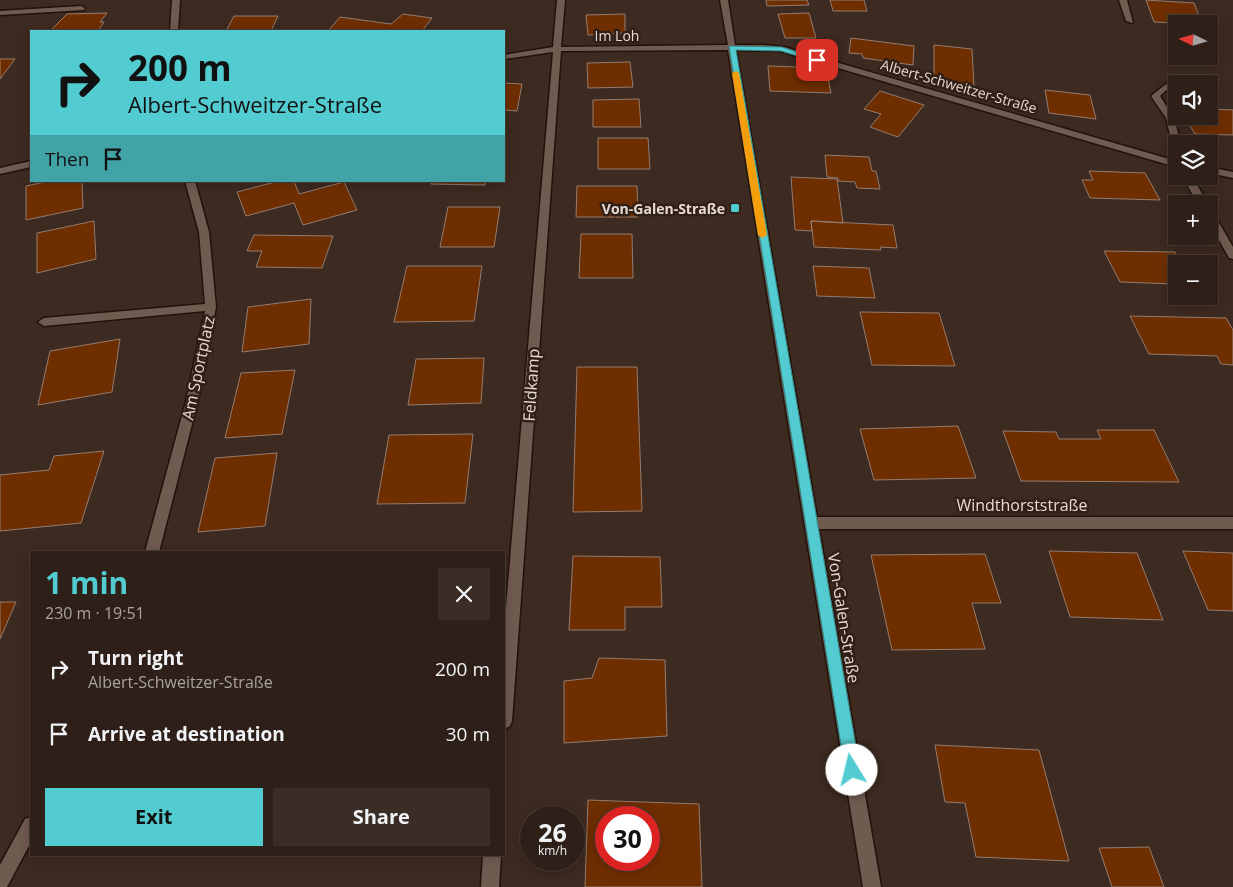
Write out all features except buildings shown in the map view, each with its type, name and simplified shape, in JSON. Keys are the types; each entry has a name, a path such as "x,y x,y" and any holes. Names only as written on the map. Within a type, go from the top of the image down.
{"street":[{"path":"174,30 176,0"},
{"name":"Feldkamp","path":"505,708 561,0"},
{"name":"Von-Galen-Straße","path":"724,0 872,887"},
{"path":"1123,0 1130,21"},
{"path":"0,13 81,8"},
{"name":"Im Loh","path":"505,57 557,49 732,48"},
{"name":"Albert-Schweitzer-Straße","path":"732,48 782,49 1168,159"},
{"path":"1166,87 1155,96 1170,118 1175,135"},
{"path":"0,171 30,164"},
{"path":"1218,172 1233,174"},
{"name":"Am Sportplatz","path":"152,551 192,401 211,307 204,232 190,182"},
{"path":"1218,230 1233,256"},
{"path":"44,322 211,307"},
{"name":"Windthorststraße","path":"811,523 1233,523"},
{"path":"0,882 30,827"},
{"path":"490,887 492,856"}],"slow traffic":[{"path":"736,73 762,235"}],"place":[{"name":"Von-Galen-Straße","path":"735,208"}],"route":[{"path":"817,60 782,49 732,48 741,112 852,770"}]}
